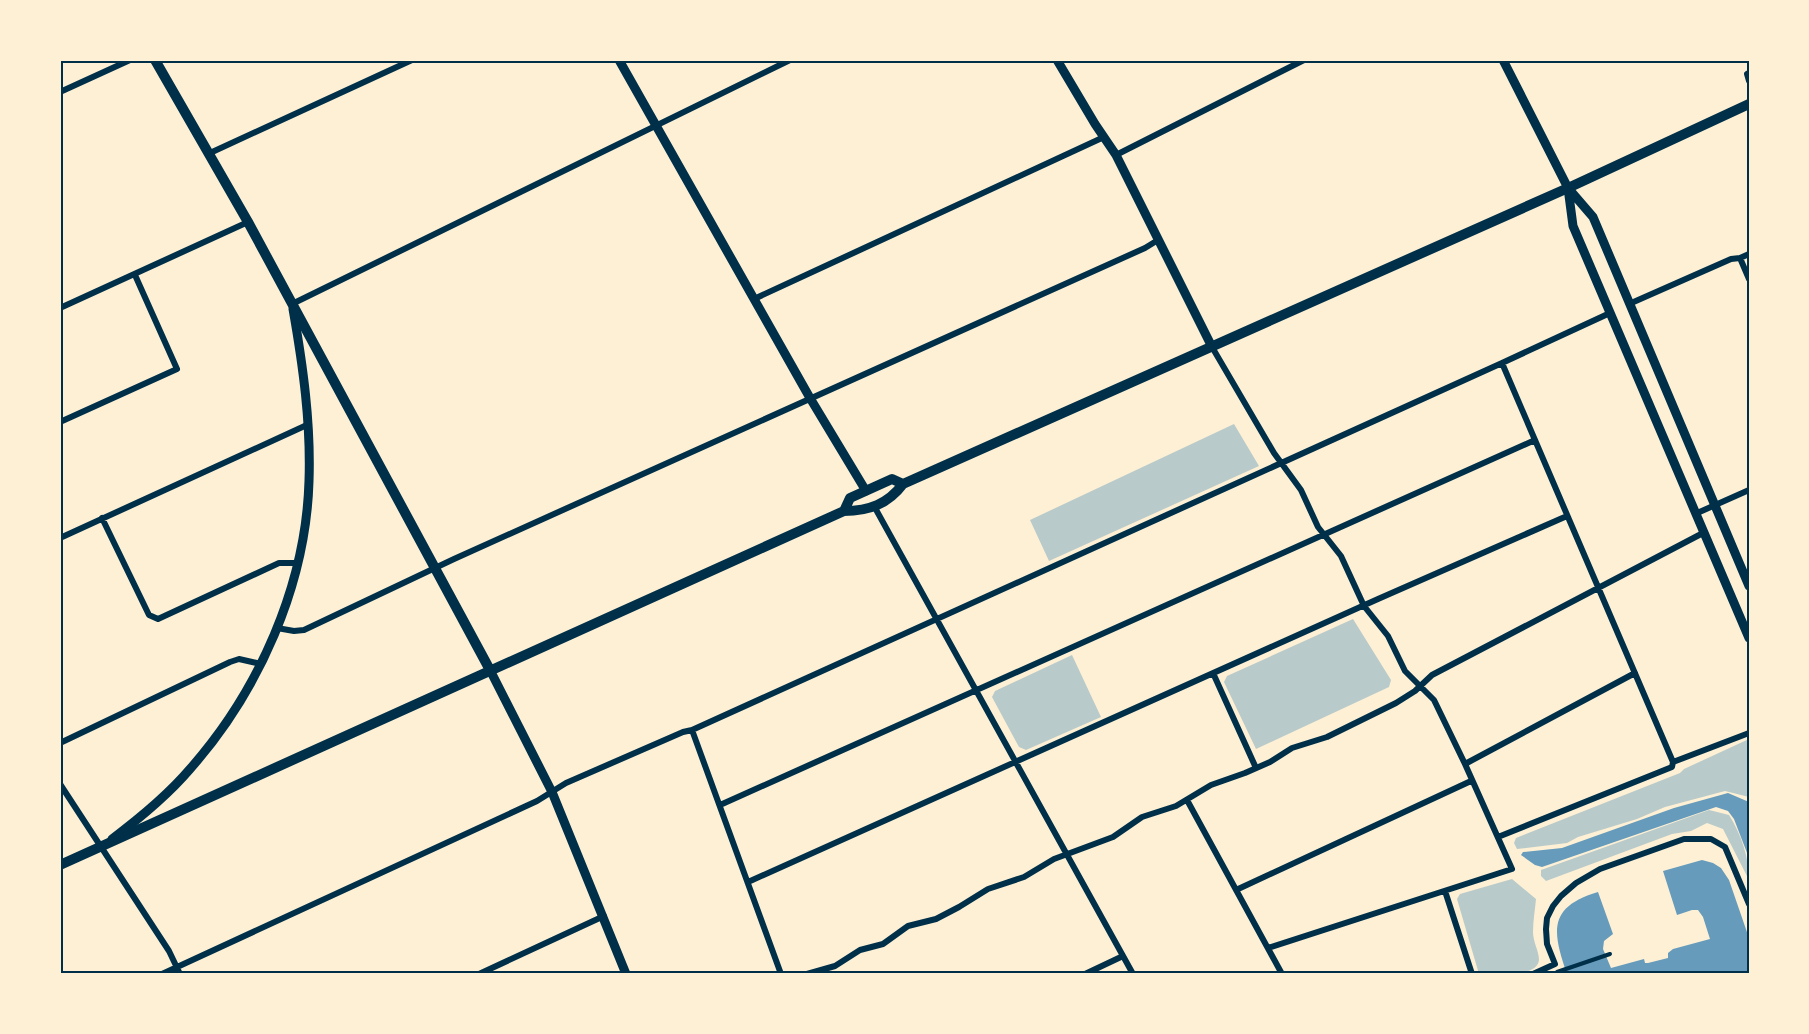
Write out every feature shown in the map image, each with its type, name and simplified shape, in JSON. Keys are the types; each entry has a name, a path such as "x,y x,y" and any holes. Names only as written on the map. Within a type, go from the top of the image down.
{"main road":[{"path":"155,60 248,222 490,670"},
{"path":"60,865 844,511 863,511 893,497 903,484 1568,188 1749,104"},
{"path":"844,511 850,498 892,479 903,484"}],"street":[{"path":"60,92 130,60"},
{"path":"210,153 412,60"},
{"path":"619,60 810,398 866,491"},
{"path":"102,846 136,820 190,769 230,716 261,664 277,628 298,563 309,482 309,424 304,374 292,304 790,60"},
{"path":"1057,60 1116,155 1212,347 1281,463 1301,490 1323,535 1344,563 1364,606 1388,636 1405,671 1434,700 1512,869 1268,948"},
{"path":"1116,155 1304,60"},
{"path":"1503,60 1568,188 1593,217 1749,586"},
{"path":"1749,74 1749,81"},
{"path":"754,299 1104,137"},
{"path":"1568,188 1573,226 1749,638"},
{"path":"60,308 248,222"},
{"path":"277,628 304,630 810,398 1134,253 1158,240"},
{"path":"1629,304 1731,259 1749,254"},
{"path":"1740,258 1749,279"},
{"path":"60,422 177,369 135,275"},
{"path":"162,974 516,811 566,783 692,730 1610,314"},
{"path":"1498,837 1672,767 1673,762 1502,363"},
{"path":"60,538 309,424"},
{"path":"720,806 1535,440"},
{"path":"1695,514 1749,490"},
{"path":"874,506 1133,974"},
{"path":"748,882 1567,516"},
{"path":"102,518 148,615 158,619 279,563 298,563"},
{"path":"807,974 835,966 860,950 883,944 908,926 936,919 959,908 988,889 1024,877 1066,854 1113,837 1148,814 1187,800 1211,785 1256,768 1292,748 1327,737 1396,703 1432,675 1703,533"},
{"path":"60,743 230,662 239,659 261,664"},
{"path":"490,670 552,792 626,974"},
{"path":"1213,673 1256,768"},
{"path":"1465,764 1635,673"},
{"path":"692,730 781,974"},
{"path":"1673,762 1749,733"},
{"path":"1236,890 1471,781"},
{"path":"60,784 169,951 180,974"},
{"path":"1187,800 1282,974"},
{"path":"1533,974 1558,970 1547,944 1546,929 1550,912 1561,897 1576,883 1600,869 1684,839 1711,838 1725,847 1749,904"},
{"path":"1445,891 1472,974"},
{"path":"479,974 604,916"},
{"path":"1085,974 1123,956"}],"lane":[{"path":"1558,970 1610,954"}],"shaded area":[{"path":"1234,424 1259,466 1049,561 1030,520"},
{"path":"1353,619 1391,680 1389,687 1256,749 1224,682 1227,676"},
{"path":"1072,655 1101,717 1026,750 1019,747 992,697 995,691"},
{"path":"1749,739 1749,797 1725,791 1665,807 1637,819 1578,837 1567,843 1517,849 1514,843 1516,838 1680,773 1684,769"},
{"path":"1709,810 1729,815 1733,822 1746,854 1749,880 1723,829 1707,823 1691,831 1672,834 1546,881 1541,876 1541,870"},
{"path":"1512,879 1536,899 1533,932 1539,960 1536,966 1522,973 1479,974 1457,899 1460,894"}],"water":[{"path":"1728,793 1749,802 1749,858 1734,819 1728,811 1716,807 1542,867 1521,855 1523,852 1562,848 1674,808"},
{"path":"1702,860 1721,868 1729,880 1749,938 1749,974 1567,974 1558,945 1558,923 1562,913 1570,905 1598,892 1613,934 1604,941 1603,949 1611,968 1644,959 1645,963 1648,963 1668,958 1668,953 1673,949 1710,939 1703,917 1698,910 1677,915 1663,871"}]}
